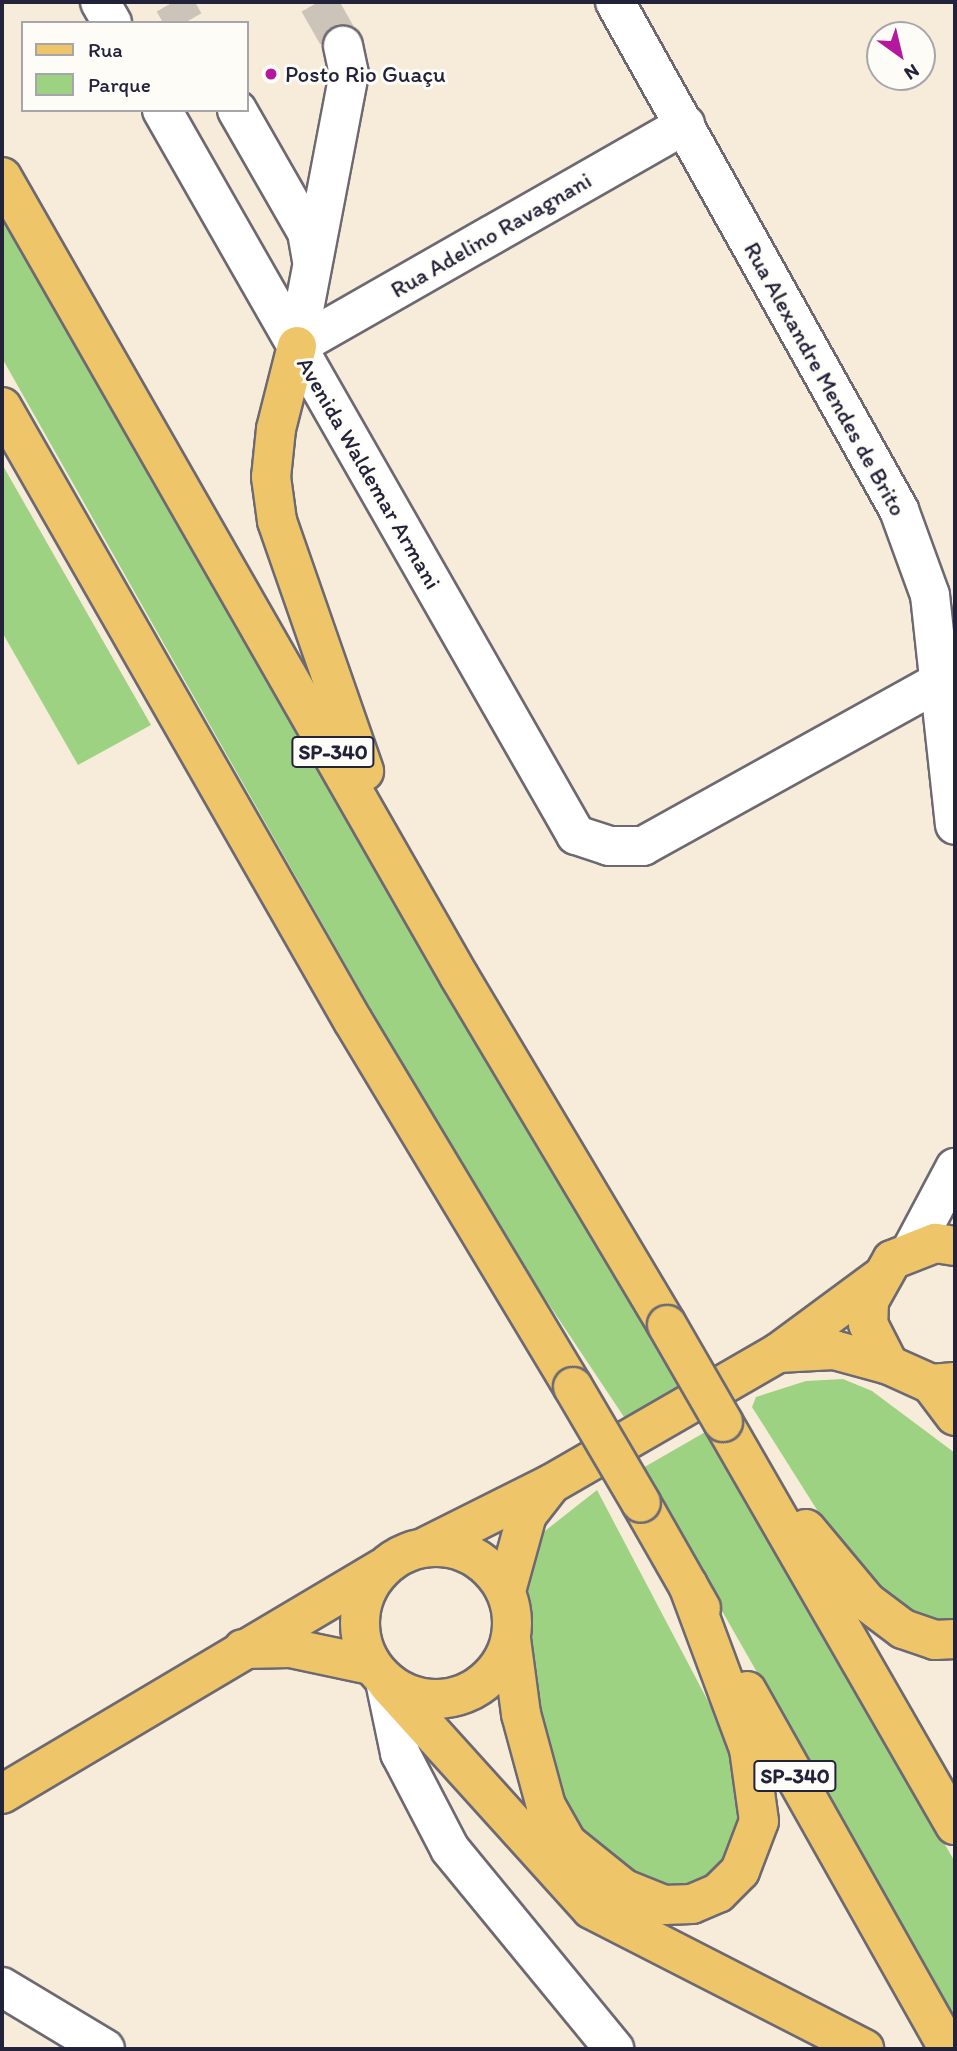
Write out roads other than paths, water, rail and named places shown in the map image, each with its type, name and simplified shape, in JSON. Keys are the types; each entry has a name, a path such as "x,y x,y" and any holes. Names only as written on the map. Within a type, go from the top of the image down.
{"main road":[{"name":"SP-340","path":"2,177 955,1825"},
{"path":"297,346 276,429 271,477 278,521 393,856"},
{"name":"SP-340","path":"2,407 353,1021 641,1503 949,2049"},
{"path":"2,1794 241,1649 383,1567 551,1484 778,1353 877,1279 912,1249 955,1246"},
{"path":"877,1279 868,1324 889,1365"},
{"path":"778,1353 834,1350 943,1383 955,1416"},
{"path":"731,1436 867,1602 903,1629 935,1640 955,1639"},
{"path":"551,1484 527,1515 506,1591 521,1714 546,1806 567,1843 624,1889 664,1905 692,1904 718,1893 740,1871 759,1821 749,1749 688,1586"},
{"path":"427,1546 474,1556 506,1591"},
{"path":"383,1567 359,1612 359,1638 381,1676 591,1909 864,2049"},
{"path":"241,1649 290,1648 381,1676 410,1696 462,1695 485,1682 511,1639"}],"street":[{"path":"100,2 111,21"},
{"name":"Rua Alexandre Mendes de Brito","path":"615,2 899,510 930,595 955,825"},
{"path":"297,346 349,74 343,46"},
{"name":"Avenida Waldemar Armani","path":"163,112 576,835 609,846 643,846 940,681"},
{"path":"237,112 307,232 312,268"},
{"name":"Rua Adelino Ravagnani","path":"297,346 685,125"},
{"path":"912,1249 955,1168"},
{"path":"381,1676 400,1753 450,1849 614,2049"},
{"path":"2,1987 105,2049"}],"tunnel":[{"path":"173,2 184,21"},
{"path":"318,2 343,46"}],"place":[{"name":"Posto Rio Guaçu","path":"271,74"}]}
